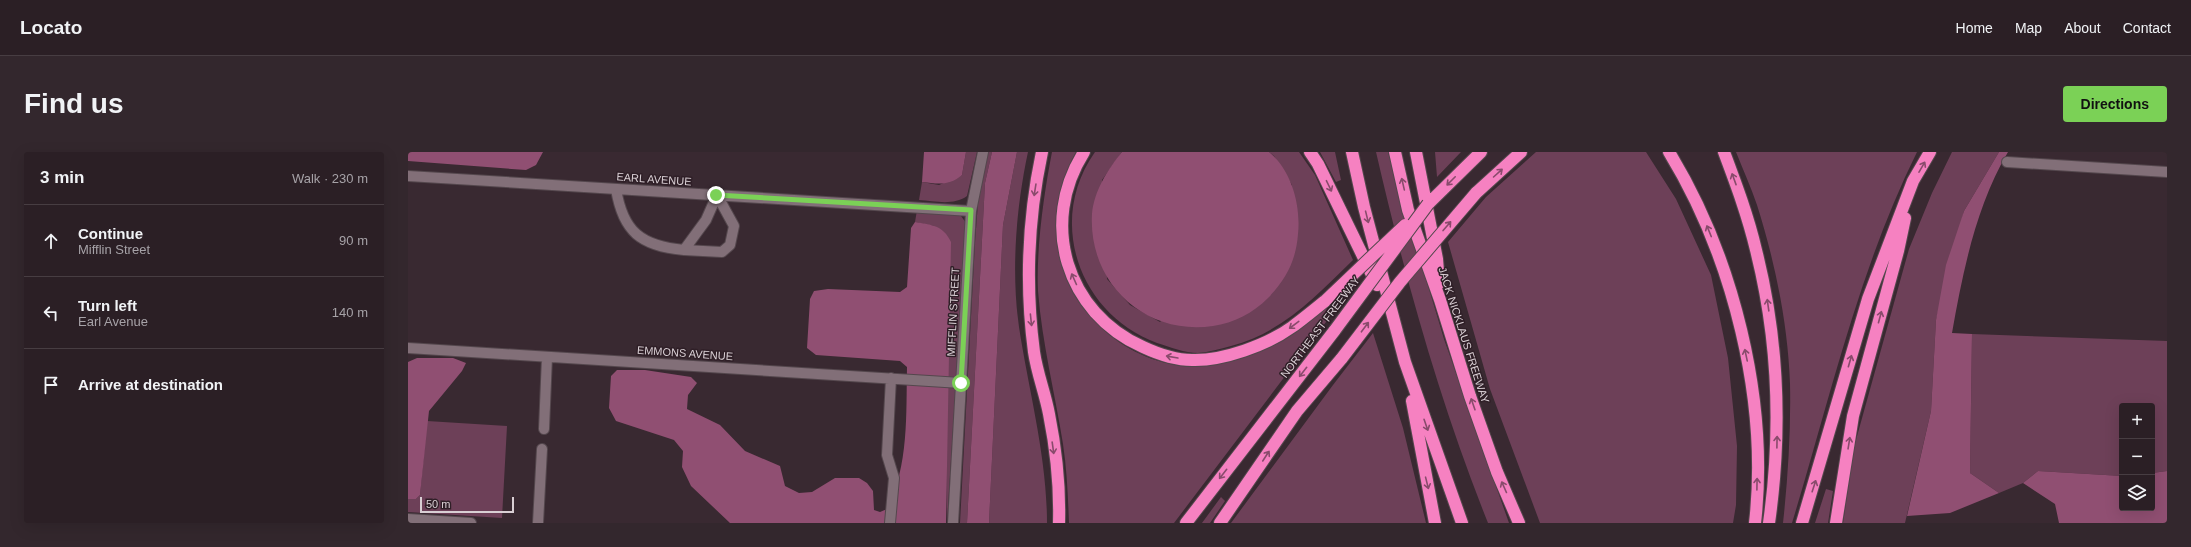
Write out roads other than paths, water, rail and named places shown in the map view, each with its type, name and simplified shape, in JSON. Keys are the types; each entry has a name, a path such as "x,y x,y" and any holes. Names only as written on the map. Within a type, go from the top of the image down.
{"highway":[{"path":"1042,152 1030,221 1028,288 1034,353 1049,416 1057,473 1059,523"},
{"path":"1084,152 1068,183 1063,204 1063,246 1073,279 1086,303 1104,322 1130,341 1159,354 1192,360 1226,356 1256,346 1291,328 1325,301 1428,204"},
{"path":"1310,152 1318,164 1392,314"},
{"path":"1352,152 1405,362 1462,523"},
{"name":"JACK NICKLAUS FREEWAY","path":"1395,152 1408,210 1440,300 1490,453 1519,523"},
{"path":"1416,152 1437,259 1440,300"},
{"path":"1220,523 1296,411 1342,358 1400,282 1476,193 1521,152"},
{"path":"1669,152 1707,226 1725,273 1743,339 1752,385 1757,449 1755,523"},
{"path":"1724,152 1743,204 1756,249 1766,296 1773,344 1776,385 1777,468 1769,523"},
{"path":"1802,523 1868,299 1913,181 1930,152"},
{"name":"NORTHEAST FREEWAY","path":"1186,523 1335,330 1428,204 1478,155"},
{"path":"1836,523 1853,416 1898,251 1913,181"},
{"path":"1405,362 1435,523"}],"street":[{"name":"MIFFLIN STREET","path":"953,523 971,210 982,152"},
{"path":"2007,162 2167,172"},
{"name":"EARL AVENUE","path":"408,176 971,210"},
{"path":"616,189 619,210 630,229 661,248 722,252 730,245 734,226 716,195"},
{"path":"684,250 706,220 716,195"},
{"name":"EMMONS AVENUE","path":"408,348 961,383"},
{"path":"544,429 547,357"},
{"path":"890,523 894,478 887,455 891,378"},
{"path":"538,523 542,449"},
{"path":"408,519 471,523"}]}
